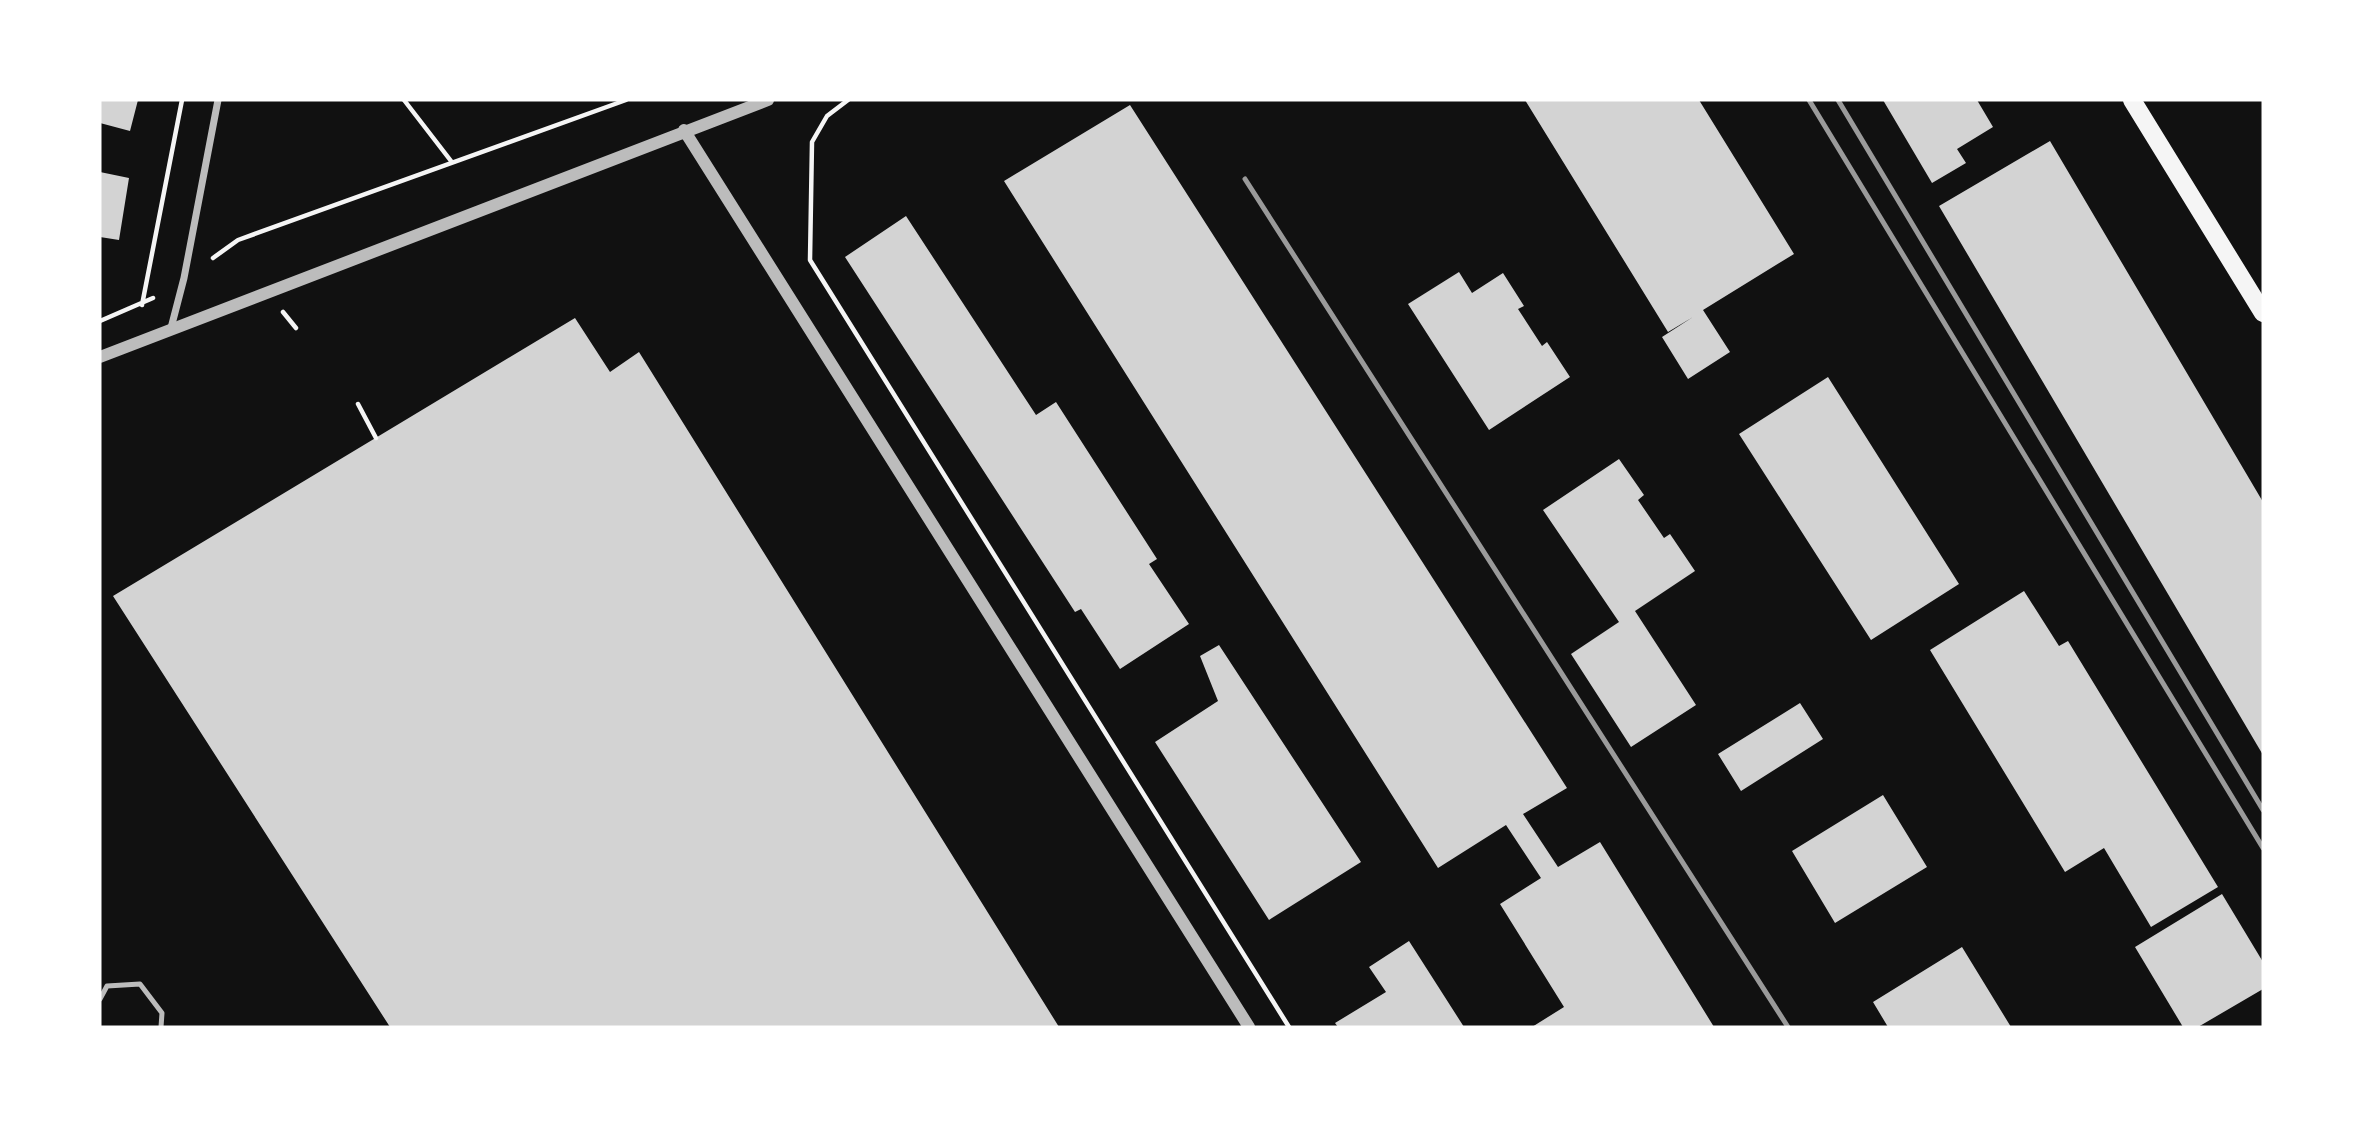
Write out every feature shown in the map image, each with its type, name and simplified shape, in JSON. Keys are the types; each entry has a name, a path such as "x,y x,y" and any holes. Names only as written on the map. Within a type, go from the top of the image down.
{"main road":[{"path":"2132,100 2263,313"}],"street":[{"path":"171,328 184,278 218,100"},
{"path":"100,358 171,328 768,100"},
{"path":"684,130 1249,1027"}],"lane":[{"path":"100,999 107,986 140,984 162,1013 161,1027"}],"path":[{"path":"142,305 182,100"},
{"path":"404,100 451,161"},
{"path":"605,100 610,106"},
{"path":"100,321 142,305 238,240 626,100"},
{"path":"848,100 827,117 812,142 810,260 1289,1027"},
{"path":"282,311 296,328"},
{"path":"358,404 376,438"}],"building":[{"path":"100,100 138,100 130,131 100,123"},
{"path":"1525,100 1699,100 1794,254 1703,310 1730,352 1688,379 1662,337 1693,317 1668,332"},
{"path":"1883,100 1977,100 1993,127 1957,149 1966,163 1932,183"},
{"path":"1130,105 1567,788 1523,814 1558,867 1600,842 1714,1027 1532,1027 1564,1007 1500,904 1541,878 1506,825 1438,868 1004,181"},
{"path":"2050,141 2263,502 2263,755 1939,206"},
{"path":"100,172 129,178 119,240 100,237"},
{"path":"906,216 1036,415 1056,402 1157,559 1149,564 1189,624 1120,669 1081,609 1075,612 845,257"},
{"path":"1459,272 1472,293 1503,273 1524,306 1518,309 1542,346 1547,342 1570,377 1489,430 1408,304"},
{"path":"575,318 610,372 639,352 1059,1027 390,1027 113,596"},
{"path":"1828,377 1959,584 1871,640 1739,434"},
{"path":"1619,459 1644,495 1638,500 1664,538 1670,534 1695,571 1635,611 1696,705 1631,747 1571,654 1619,622 1543,510"},
{"path":"2024,591 2059,646 2068,641 2218,887 2151,927 2104,848 2065,872 1930,650"},
{"path":"1219,645 1361,862 1269,920 1155,742 1218,701 1200,656"},
{"path":"1800,703 1823,739 1741,791 1718,754"},
{"path":"1883,795 1927,867 1835,923 1792,851"},
{"path":"2222,894 2263,962 2263,989 2198,1027 2183,1027 2135,947"},
{"path":"1409,941 1464,1027 1338,1027 1335,1023 1386,992 1369,967"},
{"path":"1962,947 2011,1027 1888,1027 1873,1002"}],"railway":[{"path":"1809,100 2263,848"},
{"path":"1838,100 2263,810"},
{"path":"1245,179 1788,1027"}]}
